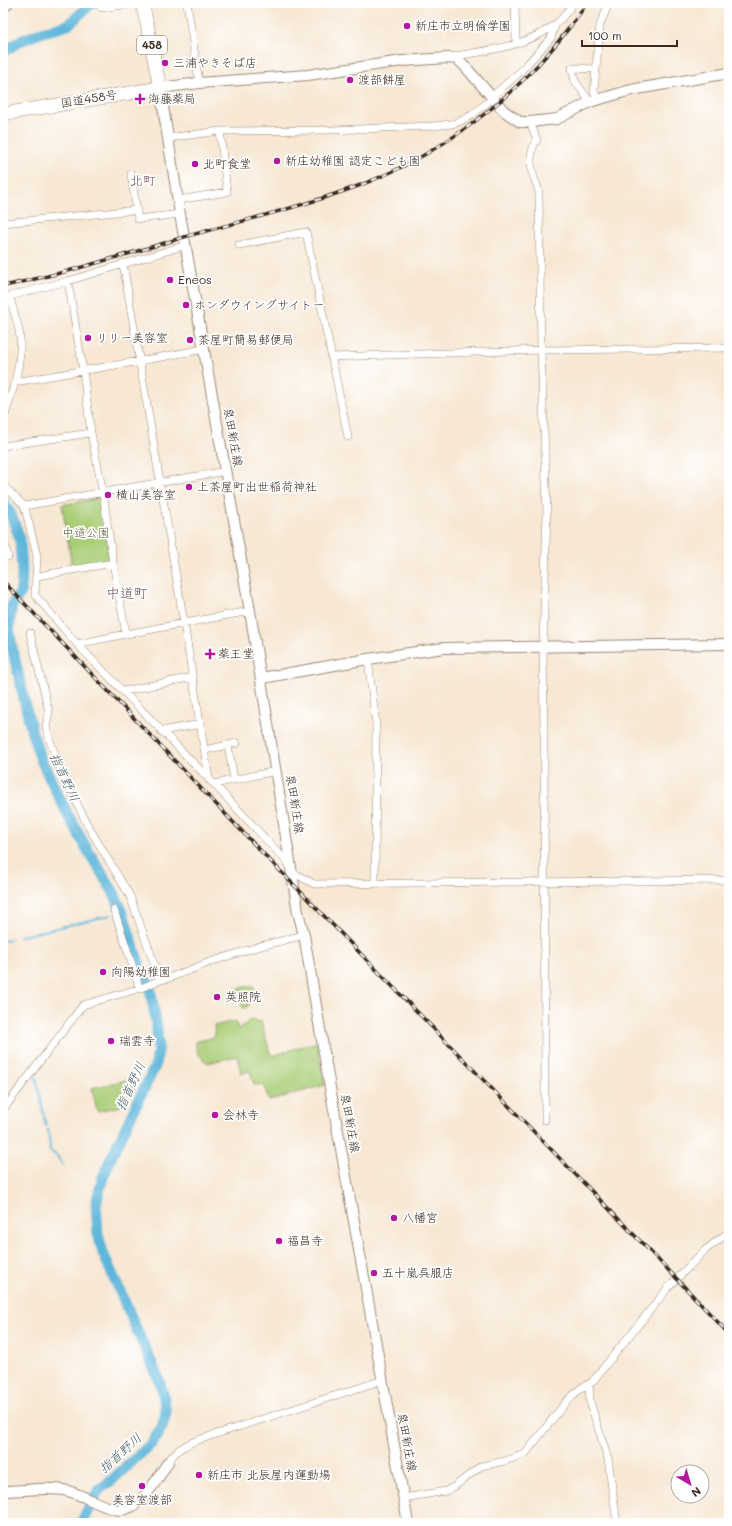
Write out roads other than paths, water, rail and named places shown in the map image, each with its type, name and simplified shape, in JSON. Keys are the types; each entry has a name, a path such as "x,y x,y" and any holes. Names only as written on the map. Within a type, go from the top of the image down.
{"highway":[{"name":"458","path":"142,3 148,24 160,88"},
{"name":"国道458号","path":"3,114 160,88"}],"main road":[{"path":"3,8 8,3"},
{"path":"160,88 198,83 308,75 402,61 448,58 456,59 462,63 504,110 520,122 530,122 557,119 594,101 631,90 729,73"},
{"name":"泉田新庄線","path":"160,88 180,214 262,678 298,912 304,935 408,1523"},
{"path":"262,678 368,659 444,648 543,645 729,644"},
{"path":"3,1491 55,1489 68,1491 115,1510 125,1509 147,1495 168,1462"}],"street":[{"path":"96,3 102,8 136,3"},
{"path":"187,3 198,83"},
{"path":"515,3 516,44"},
{"path":"168,138 220,131 333,130 452,124 462,122 494,98 496,93 521,71 551,38 555,26 573,3"},
{"path":"594,101 600,25 609,3"},
{"path":"448,58 516,44 534,38 555,26"},
{"path":"594,101 575,81 572,68 596,69"},
{"path":"530,122 537,140 534,144 532,152 532,171 538,186 539,194 541,350 547,511 543,645 545,1120"},
{"path":"178,200 227,192 220,131"},
{"path":"132,174 138,219 180,214"},
{"path":"3,223 137,210"},
{"path":"239,245 306,232 348,437"},
{"path":"3,422 15,382 19,359 20,337 10,296 68,281 186,245"},
{"path":"123,263 211,782"},
{"path":"68,281 83,370 91,432 103,493 126,634"},
{"path":"331,357 541,350 729,348"},
{"path":"15,382 204,349"},
{"path":"3,446 91,432"},
{"path":"24,506 226,472"},
{"path":"3,485 24,506 36,548 37,576 34,590 35,595 77,644 211,782 292,869 314,884 729,880"},
{"path":"3,538 8,557"},
{"path":"37,576 114,563"},
{"path":"77,644 250,611"},
{"path":"30,633 50,712 46,726 59,766 88,826 130,896 160,980"},
{"path":"368,659 376,724 375,883"},
{"path":"124,691 192,677"},
{"path":"161,731 200,724"},
{"path":"205,750 237,743"},
{"path":"228,745 234,780"},
{"path":"211,782 234,780 276,771"},
{"path":"114,910 140,988"},
{"path":"3,1110 83,1005 140,988 210,962 304,935"},
{"path":"403,1498 446,1491 481,1466 505,1461 525,1454 566,1402 581,1388 592,1382 668,1288 704,1251 725,1235 729,1234"},
{"path":"168,1462 173,1454 179,1449 195,1441 383,1380"},
{"path":"589,1384 590,1402 608,1459 617,1523"}],"waterway":[{"name":"指首野川","path":"3,52 20,41 40,33 68,25 92,3"},
{"name":"指首野川","path":"3,502 10,512 20,539 22,573 21,592 12,605 9,627 12,647 32,733 41,760 68,815 114,893 123,914 142,973 150,987 157,1028 158,1050 156,1064 111,1158 103,1177 96,1204 98,1234 103,1253 159,1380 163,1393 166,1413 162,1427 152,1443 99,1490 81,1523"},
{"path":"18,937 111,915"},
{"path":"3,941 11,939"},
{"path":"3,1063 6,1074 3,1075"},
{"path":"36,1076 46,1126"},
{"path":"48,1129 49,1150 57,1156 63,1165"}],"railway":[{"path":"3,286 68,271 337,194 392,171 457,135 514,88 541,62 587,3"},
{"path":"3,581 255,845 729,1334"}],"place":[{"name":"新庄市立明倫学園","path":"407,26"},
{"name":"三浦やきそば店","path":"165,63"},
{"name":"渡部餅屋","path":"350,80"},
{"name":"海藤薬局","path":"140,99"},
{"name":"新庄幼稚園 認定こども園","path":"277,161"},
{"name":"北町食堂","path":"195,164"},
{"name":"Eneos","path":"170,280"},
{"name":"ホンダウイングサイトー","path":"186,305"},
{"name":"リリー美容室","path":"88,338"},
{"name":"茶屋町簡易郵便局","path":"190,340"},
{"name":"上茶屋町出世稲荷神社","path":"189,487"},
{"name":"横山美容室","path":"108,495"},
{"name":"薬王堂","path":"210,654"},
{"name":"向陽幼稚園","path":"103,972"},
{"name":"英照院","path":"217,997"},
{"name":"瑞雲寺","path":"111,1041"},
{"name":"会林寺","path":"215,1115"},
{"name":"八幡宮","path":"394,1218"},
{"name":"福昌寺","path":"279,1241"},
{"name":"五十嵐呉服店","path":"374,1273"},
{"name":"新庄市 北辰屋内運動場","path":"199,1475"},
{"name":"美容室渡部","path":"142,1486"}],"district":[{"name":"北町","path":"143,180"},
{"name":"中道町","path":"127,593"}],"park label":[{"name":"中道公園","path":"86,533"}]}
